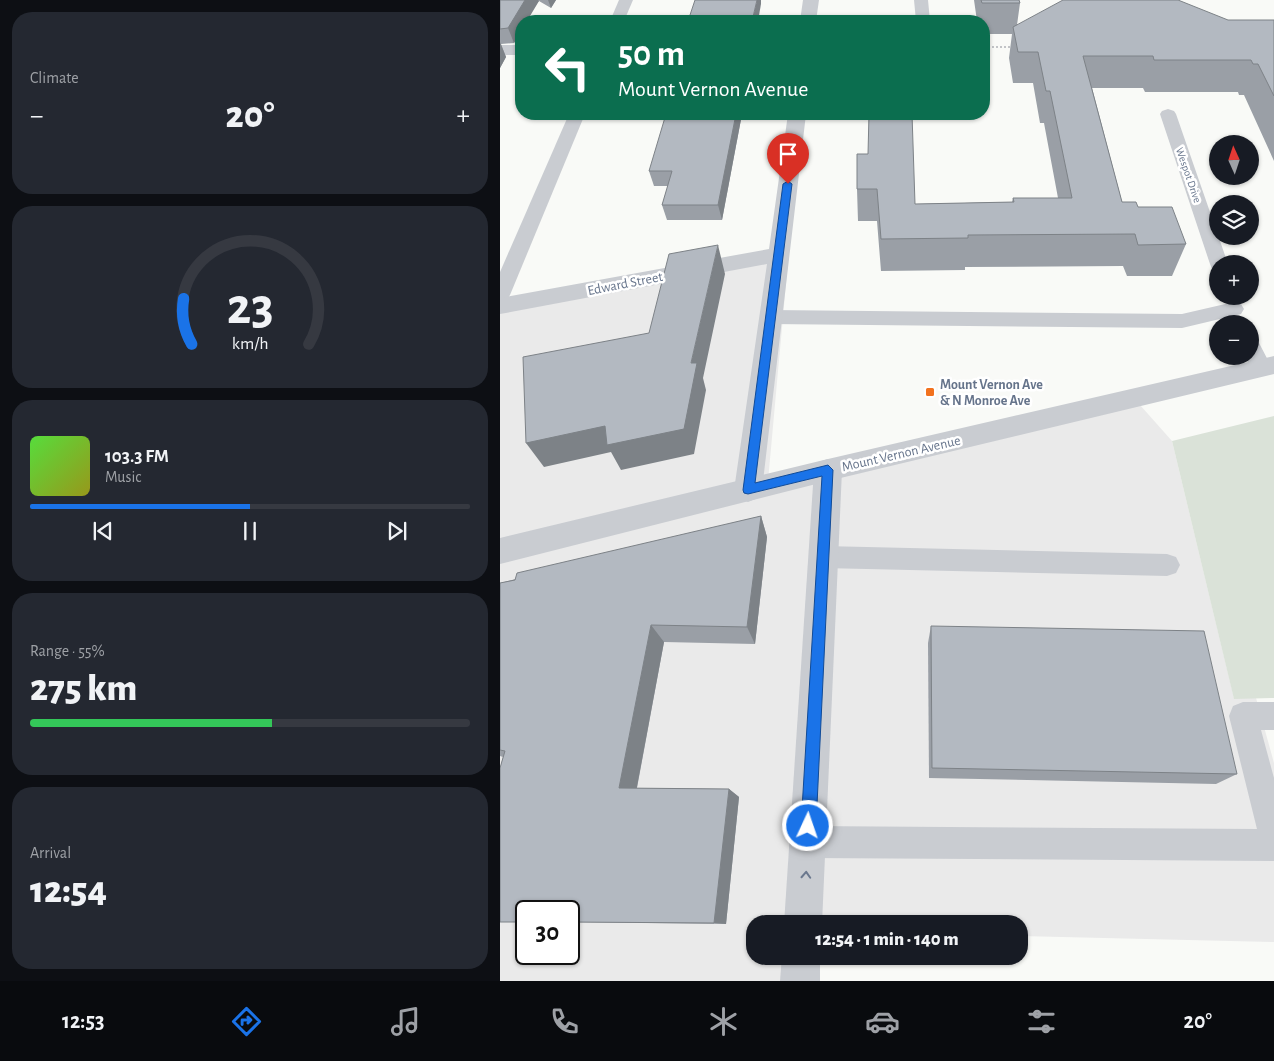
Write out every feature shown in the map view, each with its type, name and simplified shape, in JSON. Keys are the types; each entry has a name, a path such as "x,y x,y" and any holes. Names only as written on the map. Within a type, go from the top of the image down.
{"street":[{"path":"809,15 811,0"},
{"path":"500,50 515,50"},
{"path":"748,490 795,120"},
{"name":"Edward Street","path":"500,306 778,254"},
{"name":"Mount Vernon Avenue","path":"500,551 828,470 1268,367"},
{"path":"803,915 828,470"},
{"path":"800,981 801,965"}],"lane":[{"path":"620,15 626,0"},
{"path":"921,0 922,15"},
{"name":"Wespot Drive","path":"1168,114 1216,255"},
{"path":"500,295 574,120"},
{"path":"770,317 1182,321 1235,310"},
{"path":"1259,356 1268,367"},
{"path":"823,557 1167,565"},
{"path":"1274,716 1243,716 1274,836"},
{"path":"807,842 1274,845"}],"path":[{"path":"990,46 1020,47"}],"shaded area":[{"path":"789,251 768,481 1132,396 1172,441 1234,698 1256,698 1274,763 1274,942 1028,936 1028,915 746,915 746,965 808,965 807,981 500,981 500,304"},
{"path":"1274,416 1274,698 1234,699 1172,441"}],"building":[{"path":"500,0 525,0 508,28 500,29"},
{"path":"695,0 757,0 753,15 690,15"},
{"path":"981,0 1019,0 1020,3 982,3"},
{"path":"1063,0 1178,0 1228,20 1274,20 1274,96 1258,64 1253,64 1251,60 1154,60 1153,56 1083,56 1122,202 1136,202 1138,207 1172,207 1186,244 1138,245 1135,234 968,235 968,238 881,239 877,189 857,189 857,154 868,154 869,120 912,120 915,204 1014,202 1013,198 1072,198 1050,91 1046,91 1038,52 1018,52 1013,27"},
{"path":"664,120 735,120 718,205 662,205 672,171 649,171"},
{"path":"718,245 691,363 697,363 684,429 607,445 605,426 526,443 523,357 649,333 669,254"},
{"path":"761,516 747,627 651,625 619,788 729,789 714,923 580,922 580,900 515,900 515,922 500,922 500,768 505,751 500,750 500,583 515,580 517,573"},
{"path":"931,626 1204,631 1237,774 932,768"}],"place":[{"name":"Mount Vernon Ave & N Monroe Ave","path":"930,392"}],"route":[{"path":"788,184 748,490 828,470 808,826"}]}
